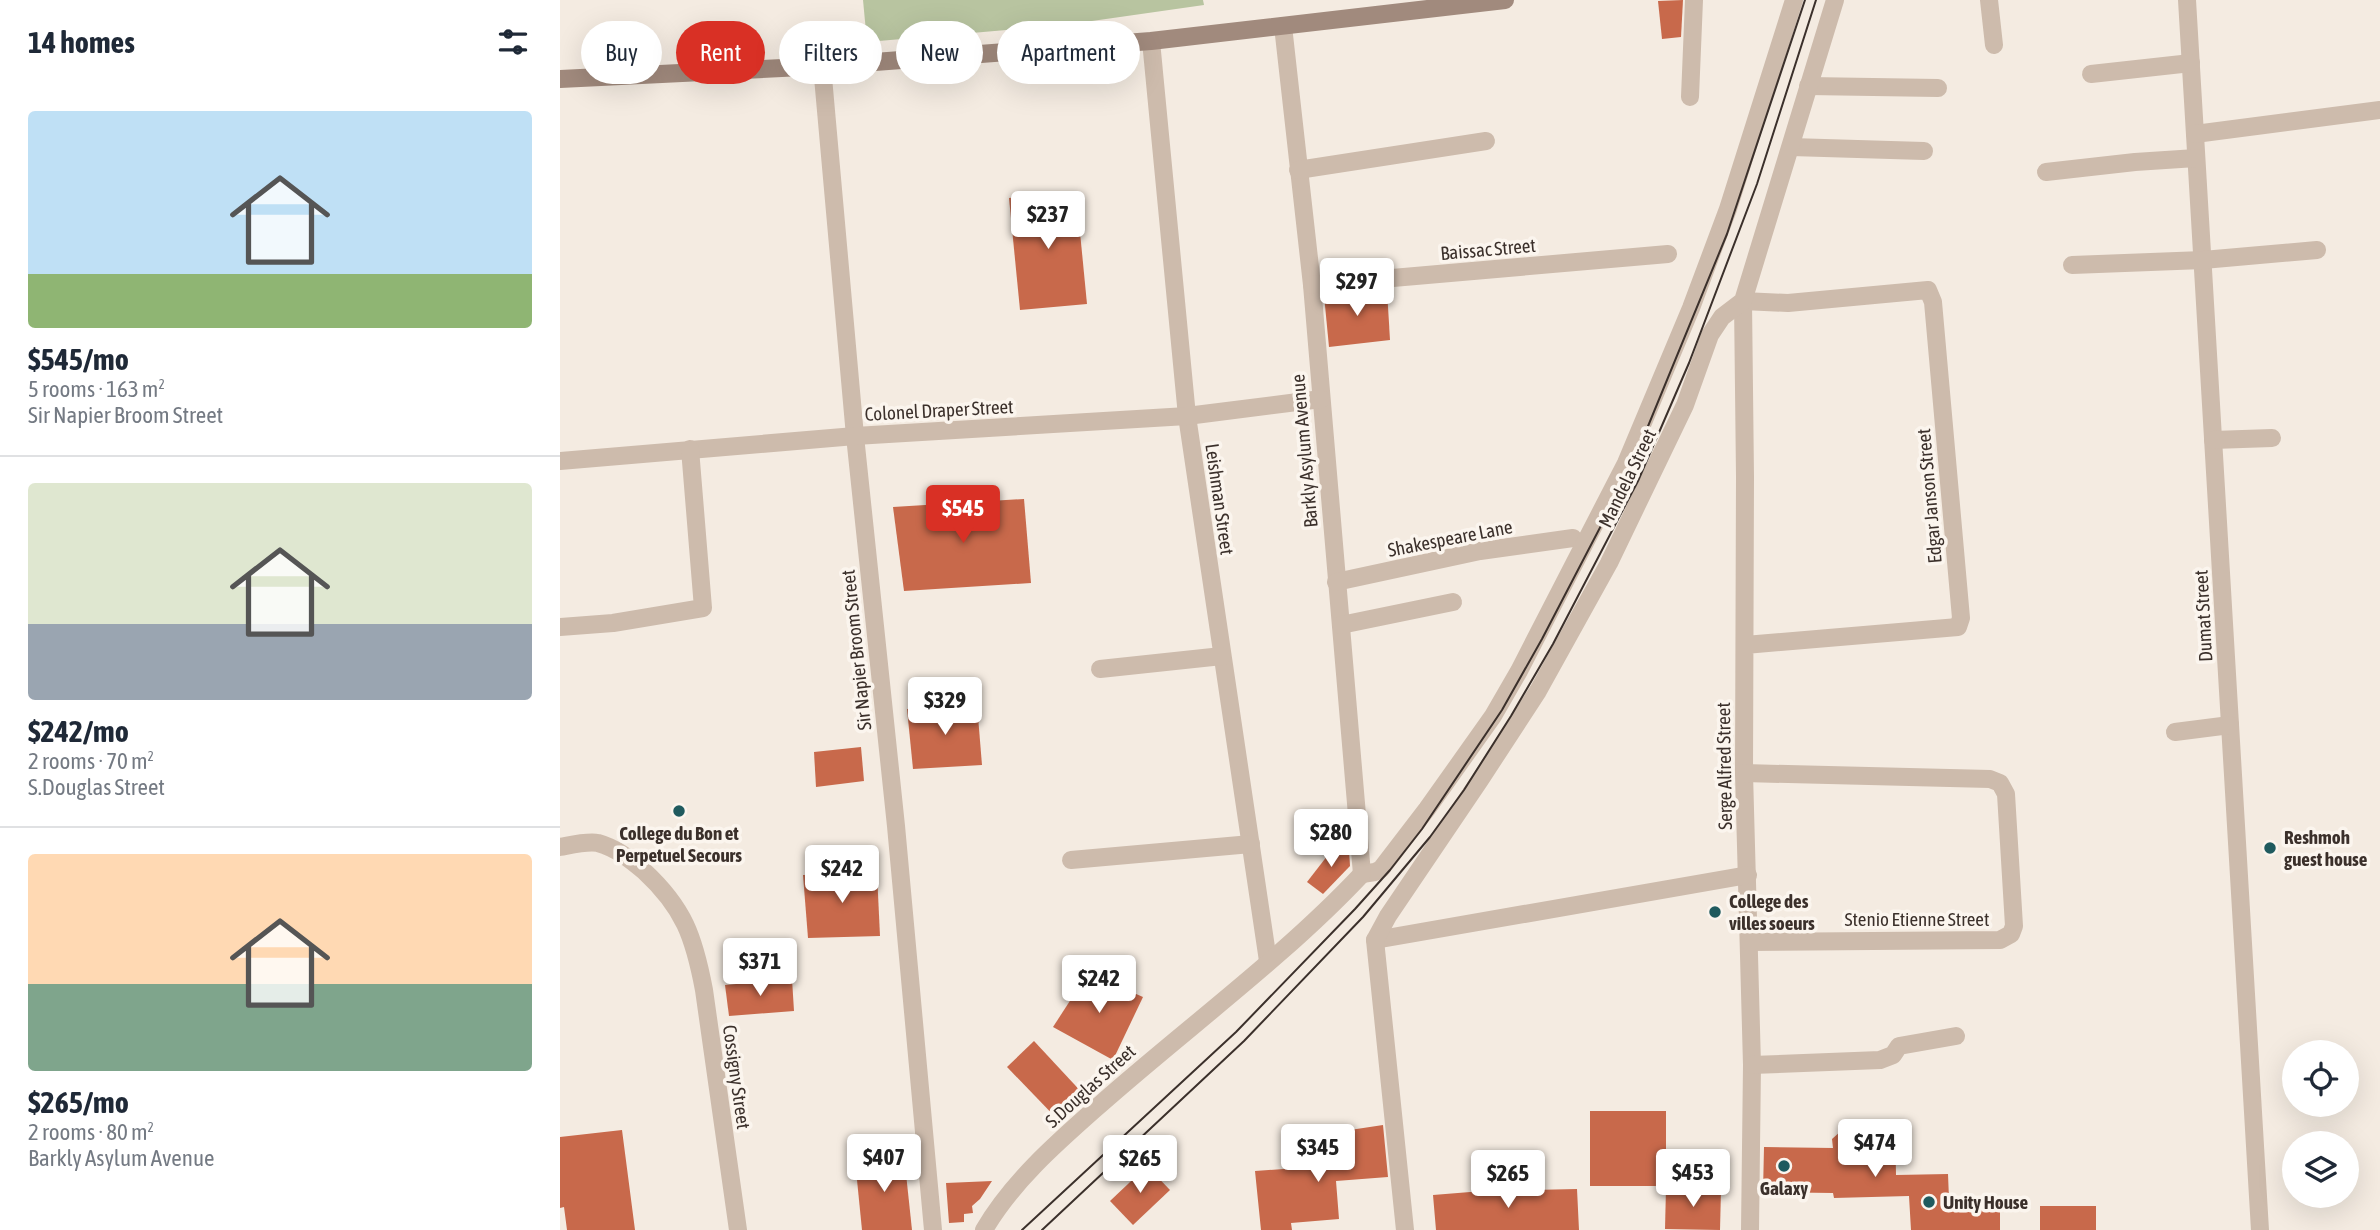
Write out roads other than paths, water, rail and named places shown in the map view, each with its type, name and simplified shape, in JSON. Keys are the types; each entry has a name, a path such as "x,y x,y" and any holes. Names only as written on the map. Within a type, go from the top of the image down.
{"street":[{"path":"882,61 1151,41 1283,26 1388,6 1505,0"},
{"path":"1690,97 1694,0"},
{"name":"S.Douglas Street","path":"984,1230 1023,1179 1087,1116 1268,961 1362,874 1381,869 1427,810 1493,716 1626,463 1686,320 1728,209 1794,0"},
{"path":"1743,301 1835,0"},
{"path":"1989,0 1994,45"},
{"name":"Dumat Street","path":"2187,0 2260,1230"},
{"name":"Barkly Asylum Avenue","path":"1283,26 1312,285 1362,874"},
{"name":"Leishman Street","path":"1151,41 1187,416 1268,961"},
{"path":"2091,74 2191,63"},
{"path":"560,79 779,68"},
{"name":"Sir Napier Broom Street","path":"824,84 855,436 897,840 933,1230"},
{"path":"1808,86 1938,88"},
{"path":"2195,134 2380,110"},
{"path":"1298,170 1486,141"},
{"path":"1791,146 1924,151"},
{"path":"2046,172 2196,158"},
{"path":"2072,265 2203,260 2317,250"},
{"name":"Baissac Street","path":"1312,285 1668,254"},
{"name":"Edgar Janson Street","path":"1743,301 1788,303 1928,290 1933,302 1961,618 1958,627 1944,629 1745,645"},
{"name":"Serge Alfred Street","path":"1743,301 1744,774 1752,1065 1750,1230"},
{"name":"Mandela Street","path":"1375,940 1388,916 1523,713 1565,643 1609,562 1685,405 1710,335 1722,317 1743,301"},
{"name":"Colonel Draper Street","path":"560,461 855,436 1187,416 1321,400"},
{"path":"2213,440 2272,438"},
{"path":"560,627 613,623 703,608 690,449"},
{"name":"Shakespeare Lane","path":"1336,582 1480,551 1573,538"},
{"path":"1341,625 1453,601"},
{"path":"1100,669 1222,656"},
{"path":"2175,732 2230,725"},
{"name":"Stenio Etienne Street","path":"1744,774 1990,779 2000,783 2006,794 2014,926 2011,934 2000,940 1749,942"},
{"name":"Cossigny Street","path":"560,847 596,842 627,856 664,890 683,919 697,952 704,990 738,1230"},
{"path":"1071,860 1251,844"},
{"path":"1405,1230 1375,940 1748,875"},
{"path":"1752,1065 1880,1060 1893,1055 1896,1048 1905,1044 1956,1036"}],"tram line":[{"path":"1022,1230 1236,1032 1355,909 1422,829 1502,710 1630,470 1727,234 1805,0"},
{"path":"1042,1230 1244,1041 1363,917 1430,837 1464,790 1511,716 1553,644 1638,481 1689,363 1757,184 1816,0"}],"place":[{"name":"College du Bon et Perpetuel Secours","path":"679,811"},
{"name":"Reshmoh guest house","path":"2270,848"},
{"name":"College des villes soeurs","path":"1715,912"},
{"name":"Galaxy","path":"1784,1166"},
{"name":"Unity House","path":"1929,1202"}]}
